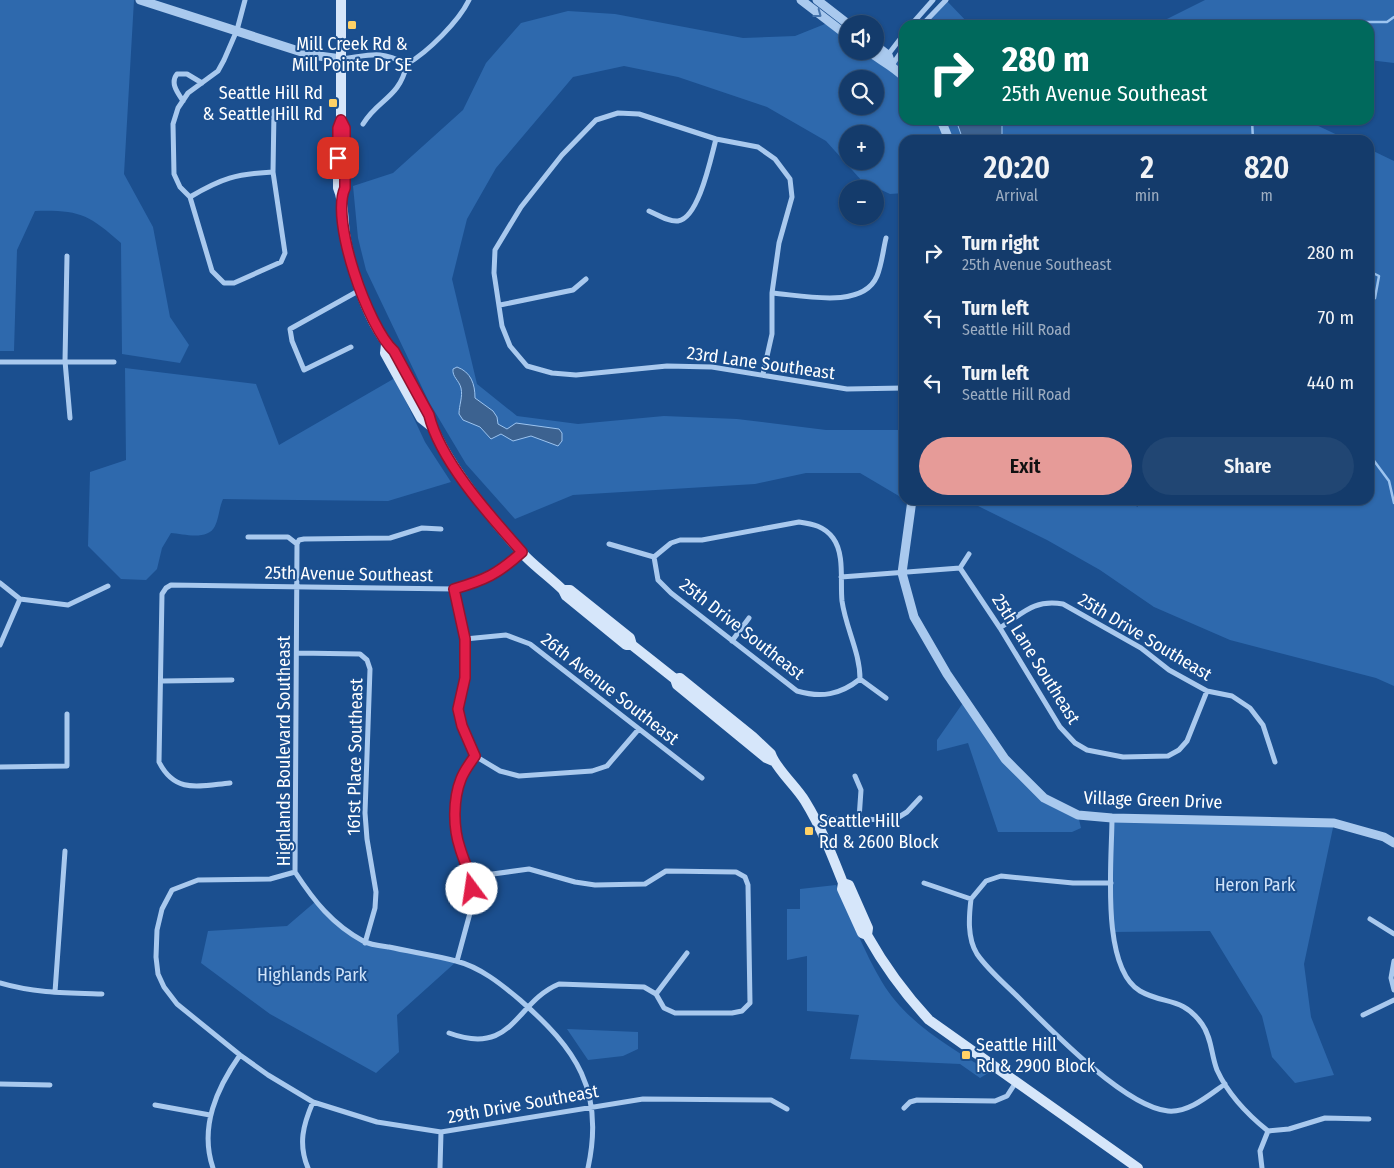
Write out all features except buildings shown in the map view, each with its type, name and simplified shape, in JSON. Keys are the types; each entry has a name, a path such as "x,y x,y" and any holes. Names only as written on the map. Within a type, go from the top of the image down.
{"main road":[{"path":"343,1 341,120 345,128 345,188 342,196 345,236 360,290 386,344 394,351 429,415 443,449 477,498 522,552 563,590 570,590 630,638 632,645 675,679 677,685 766,758 773,760 788,778 814,818 843,883 849,885 857,902 868,928 868,935 892,976 929,1020 1138,1168"}],"street":[{"path":"140,0 311,54 342,59 376,53 387,55 407,64"},
{"path":"245,0 237,30 218,71 188,93 178,108 174,124 174,174 180,187 190,197 212,271 217,279 224,284 234,283 281,262 285,253 273,172 274,111"},
{"path":"363,124 370,112 388,100 398,89 404,78 407,64 419,57 441,35 466,8 470,0"},
{"path":"801,0 839,29"},
{"path":"817,0 839,17"},
{"path":"915,20 933,0"},
{"path":"927,20 946,0"},
{"path":"899,40 885,58 899,72"},
{"path":"892,66 899,56"},
{"path":"183,101 174,85 173,80 177,74 187,74 202,83"},
{"path":"586,279 573,290 500,305 494,273 495,250 527,200 562,155 596,120 618,113 639,114 716,139 758,147 775,159 790,179 792,197 779,243 772,293 772,334 763,374"},
{"path":"649,211 664,218 679,221 690,214 698,201 716,139"},
{"path":"190,197 222,179 242,174 273,172"},
{"path":"772,293 840,298 858,295 877,277 886,238"},
{"path":"67,256 65,361 70,418"},
{"path":"351,347 304,370 292,341 290,330 360,290"},
{"name":"23rd Lane Southeast","path":"500,305 502,326 510,346 527,366 552,373 576,375 667,366 712,367 847,389 899,388"},
{"path":"0,362 114,362"},
{"name":"Village Green Drive","path":"911,505 902,573 914,616 947,674 1005,759 1044,798 1078,815 1112,818 1334,823 1384,837 1394,843"},
{"path":"610,544 654,557 671,542 680,540 702,540 799,522 813,524 826,530 834,539 847,629 858,652 860,680 886,698"},
{"path":"248,537 288,537 298,542 390,538 422,528 441,529"},
{"name":"Highlands Boulevard Southeast","path":"298,542 295,872 315,902 338,926 365,943 457,961 496,980 549,1025 575,1058 585,1080 593,1135 588,1168"},
{"name":"25th Avenue Southeast","path":"162,681 162,594 166,588 171,586 454,589 480,581 502,571 522,552"},
{"path":"841,577 960,568 969,554"},
{"name":"25th Drive Southeast","path":"654,557 658,580 786,683 808,694 844,691 860,680"},
{"name":"25th Lane Southeast","path":"960,568 1000,628 1060,727 1075,743 1087,750 1123,757 1168,756 1179,750 1187,740 1207,691"},
{"path":"0,583 20,599 68,605 108,586"},
{"path":"454,589 465,639 465,678 458,709 462,726 475,756 500,771 519,776 592,771 608,766 638,730"},
{"path":"0,645 20,599"},
{"name":"25th Drive Southeast","path":"1000,628 1036,604 1048,602 1063,604 1142,648 1169,670 1207,691 1232,696 1250,708 1263,725 1275,762"},
{"path":"732,641 749,618"},
{"name":"26th Avenue Southeast","path":"465,639 506,635 519,638 530,644 702,778"},
{"name":"161st Place Southeast","path":"298,653 360,654 367,660 370,669 365,813 366,839 376,892 375,908 365,943"},
{"path":"230,783 181,785 170,778 159,762 162,681 232,680"},
{"path":"0,767 67,766 67,714"},
{"path":"457,961 473,902 471,877 459,847 456,799 461,778 475,756"},
{"path":"855,776 861,790 859,819"},
{"path":"814,818 894,820 907,812 920,798"},
{"path":"1112,818 1112,932 1124,977 1140,991 1178,1003 1192,1012 1203,1026 1210,1041 1217,1070 1225,1084 1248,1114 1268,1131 1289,1129 1325,1118 1369,1119"},
{"path":"55,992 65,851"},
{"path":"450,1033 463,1038 482,1039 501,1033 513,1025 548,988 559,984 644,986 656,994 664,1008 675,1012 732,1013 742,1011 750,1003 748,885 745,877 736,872 666,871 645,884 595,885 575,882 529,869 471,877"},
{"name":"29th Drive Southeast","path":"295,872 270,879 198,880 172,890 162,909 157,930 156,957 158,974 164,987 177,1004 240,1055 268,1075 313,1102 377,1122 441,1132 643,1099 771,1100 788,1109"},
{"path":"1111,883 1074,883 1001,876 986,881 971,898 970,935 976,953 1083,1059 1125,1091 1153,1108 1170,1111 1184,1109 1225,1084"},
{"path":"924,883 971,898"},
{"path":"1370,919 1394,934"},
{"path":"656,994 687,953"},
{"path":"1394,961 1391,978 1394,990"},
{"path":"0,983 12,987 55,992 102,994"},
{"path":"1363,1015 1394,1000"},
{"path":"213,1168 208,1139 210,1116 218,1092 240,1055"},
{"path":"904,1108 910,1102 917,1100 995,1101 1007,1096 1017,1082"},
{"path":"0,1084 50,1085"},
{"path":"308,1168 301,1144 305,1120 313,1102"},
{"path":"155,1105 210,1116"},
{"path":"1262,1168 1260,1151 1268,1131"},
{"path":"440,1168 441,1132"}],"green space":[{"path":"0,0 134,0 124,174 153,227 170,317 189,345 180,363 122,354 121,243 91,220 73,213 50,211 35,211 17,250 14,351 0,351"},
{"path":"946,0 965,20 927,20"},
{"path":"1205,0 1394,0 1394,63 1374,61 1374,20 1165,20"},
{"path":"568,11 615,14 743,38 795,36 830,22 839,29 839,60 882,60 892,66 899,56 899,125 1316,125 1337,135 899,135 899,193 890,194 884,191 884,180 861,180 852,170 884,170 884,125 839,125 839,155 826,141 767,107 678,77 624,66 573,77 496,168 467,219 452,279 477,384 517,416 578,424 664,416 737,419 826,430 899,430 899,496 860,473 806,473 755,484 573,495 515,519 466,464 429,402 366,270 358,238 353,186 393,173 463,110 486,63 521,23"},
{"path":"1374,151 1394,161 1394,686 1376,678 1230,640 1154,607 1100,570 1047,540 976,505 1134,505 1138,507 1137,505 1374,505"},
{"path":"125,368 256,384 279,445 395,378 425,442 451,482 388,501 223,499 212,531 195,536 171,533 162,548 157,569 146,580 121,579 88,546 90,472 126,460"},
{"path":"965,700 1022,779 1078,815 1081,828 1072,832 998,832 968,743 937,751 937,740"},
{"name":"Heron Park","path":"1112,818 1334,823 1304,964 1311,1017 1334,1075 1295,1083 1272,1057 1262,1016 1210,931 1112,932"},
{"path":"836,885 869,959 892,997 931,1033 960,1054 990,1072 980,1078 960,1064 850,1059 859,1015 807,1011 807,956 787,960 787,909 800,909 800,889"},
{"name":"Highlands Park","path":"315,902 338,926 365,943 457,961 397,1015 399,1052 376,1073 270,1014 201,963 208,931 287,926"},
{"path":"567,1029 638,1032 638,1049 623,1056 588,1060"}],"shaded area":[{"path":"958,125 1002,125 1002,135 961,135"},
{"path":"457,367 469,375 473,383 475,398 493,411 497,417 498,424 507,429 516,423 559,429 562,433 562,441 558,446 531,436 513,441 501,434 491,439 480,427 463,420 459,414 462,395 461,388 453,372 453,369"}],"waterway":[{"path":"1374,22 1387,22 1394,17"},
{"path":"1252,125 1253,135"},
{"path":"1374,274 1379,276 1374,299"},
{"path":"1374,461 1389,481 1394,503"}],"place":[{"name":"Mill Creek Rd & Mill Pointe Dr SE","path":"352,25"},
{"name":"Seattle Hill Rd & Seattle Hill Rd","path":"333,103"},
{"name":"Seattle Hill Rd & 2600 Block","path":"809,831"},
{"name":"Seattle Hill Rd & 2900 Block","path":"966,1055"}],"route":[{"path":"338,158 338,128 341,120 345,128 345,188 342,196 342,211 345,236 350,260 365,304 386,344 394,351 429,415 443,449 477,498 522,552 502,571 480,581 454,589 465,639 465,678 458,709 467,741 475,756 461,778 456,799 456,822 459,847 471,877 472,889"}]}
